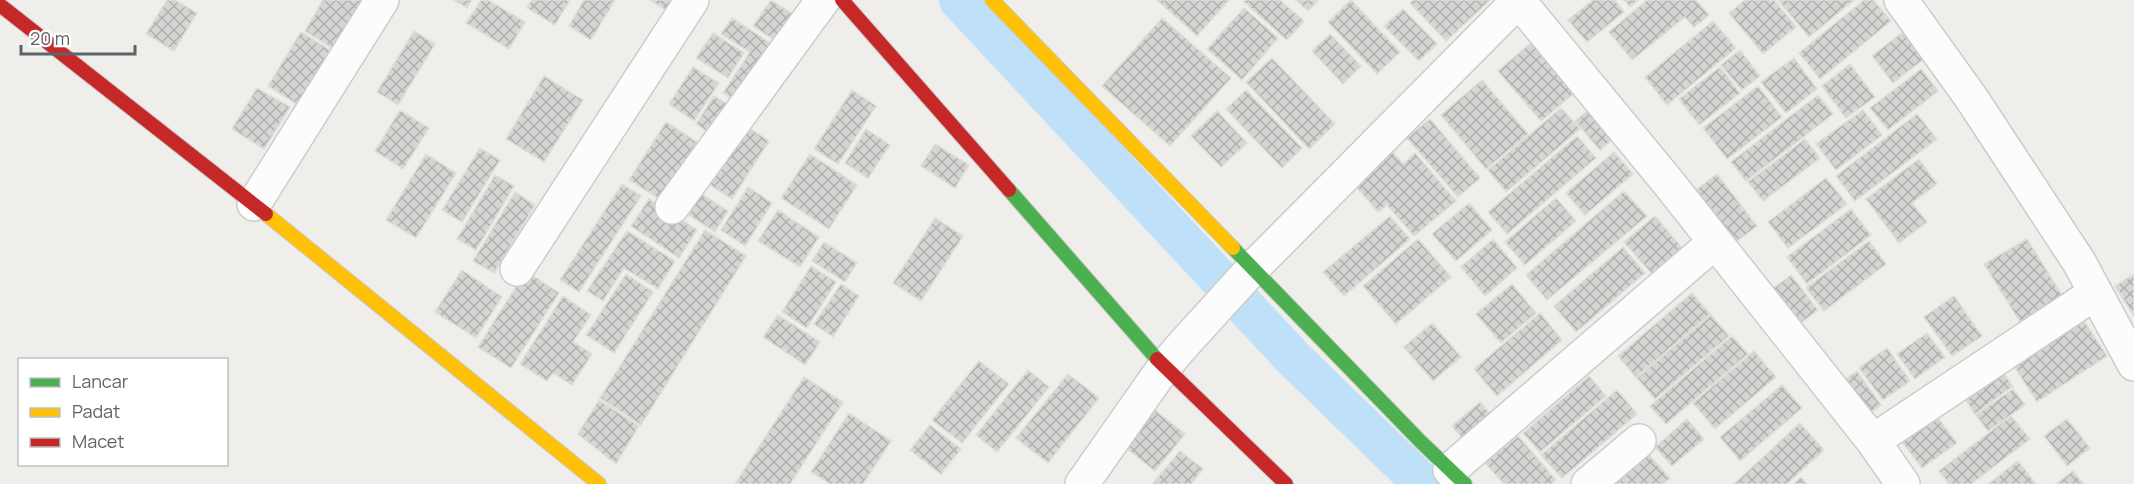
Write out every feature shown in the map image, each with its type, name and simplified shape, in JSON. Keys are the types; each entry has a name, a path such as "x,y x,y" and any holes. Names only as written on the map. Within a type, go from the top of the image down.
{"street":[{"path":"254,204 382,0"},
{"path":"517,269 692,0"},
{"path":"672,207 824,0"},
{"path":"842,0 1173,356 1286,484"},
{"path":"992,0 1199,215 1249,273 1457,477 1715,242"},
{"path":"1082,484 1173,356 1249,273 1519,0 1873,441 1903,484"},
{"path":"1901,0 1978,109 2079,262 2134,364"},
{"path":"0,5 254,204 599,484"},
{"path":"1873,441 2096,293"},
{"path":"1588,484 1639,441"}],"building":[{"path":"167,0 175,0 197,13 174,51 146,34"},
{"path":"323,0 366,0 335,50 305,31"},
{"path":"454,0 472,0 467,8"},
{"path":"481,0 488,0 525,22 509,49 466,23"},
{"path":"532,0 570,0 555,25 527,8"},
{"path":"584,0 615,0 591,40 569,26"},
{"path":"650,0 685,0 675,16"},
{"path":"771,0 796,16 779,43 753,26"},
{"path":"1157,0 1229,0 1197,36"},
{"path":"1246,0 1280,0 1304,21 1287,40 1244,2"},
{"path":"1296,0 1318,0 1308,11"},
{"path":"1351,0 1400,52 1377,74 1328,22"},
{"path":"1413,0 1490,0 1446,41 1410,3"},
{"path":"1593,0 1615,0 1624,12 1587,42 1568,20"},
{"path":"1624,0 1638,0 1630,7"},
{"path":"1647,0 1696,0 1709,15 1694,27 1685,17 1632,60 1609,32"},
{"path":"1745,0 1774,0 1796,27 1763,54 1729,13"},
{"path":"1778,0 1854,0 1809,37"},
{"path":"1864,0 1873,0 1891,21 1820,79 1799,53"},
{"path":"1244,8 1278,38 1242,80 1207,49"},
{"path":"1403,9 1437,44 1419,61 1384,26"},
{"path":"732,18 778,48 740,104 723,93 750,52 721,34"},
{"path":"1162,18 1231,78 1170,146 1102,86"},
{"path":"1713,21 1736,48 1667,105 1645,77"},
{"path":"414,31 435,44 398,105 377,92"},
{"path":"1904,31 1925,58 1893,83 1872,56"},
{"path":"301,32 333,52 300,106 268,86"},
{"path":"713,33 744,53 728,78 696,58"},
{"path":"1330,34 1361,66 1343,84 1312,51"},
{"path":"1540,35 1584,85 1541,121 1498,71"},
{"path":"1740,50 1760,76 1742,90 1721,65"},
{"path":"1272,58 1335,124 1309,149 1246,82"},
{"path":"1794,58 1817,89 1786,113 1761,82"},
{"path":"1850,64 1875,97 1846,118 1822,86"},
{"path":"693,67 719,83 694,121 669,104"},
{"path":"1720,67 1740,93 1699,125 1679,99"},
{"path":"1921,69 1938,91 1888,130 1870,108"},
{"path":"544,76 583,100 544,162 506,139"},
{"path":"1482,80 1528,134 1486,169 1441,115"},
{"path":"1758,86 1782,117 1727,159 1703,128"},
{"path":"257,88 290,107 264,149 232,129"},
{"path":"852,90 876,106 838,164 814,149"},
{"path":"1246,90 1302,148 1282,168 1226,109"},
{"path":"1818,95 1833,114 1746,181 1731,162"},
{"path":"714,96 736,109 717,138 696,124"},
{"path":"1597,103 1621,132 1600,150 1575,121"},
{"path":"1561,108 1580,129 1506,192 1488,170"},
{"path":"400,110 429,128 403,169 375,151"},
{"path":"1863,110 1882,135 1836,170 1816,144"},
{"path":"1217,111 1247,143 1221,167 1191,136"},
{"path":"1917,114 1937,139 1855,201 1836,176"},
{"path":"1430,119 1480,178 1458,197 1407,138"},
{"path":"739,121 769,141 732,199 701,179"},
{"path":"666,122 697,142 660,199 629,180"},
{"path":"866,129 890,145 868,178 845,163"},
{"path":"1577,136 1596,158 1507,234 1488,212"},
{"path":"1805,139 1820,158 1763,201 1748,182"},
{"path":"935,144 969,165 955,188 921,166"},
{"path":"480,148 500,160 462,222 442,210"},
{"path":"1390,149 1403,164 1415,153 1456,201 1414,236 1387,205 1378,212 1352,182"},
{"path":"1614,152 1633,174 1585,215 1566,193"},
{"path":"426,154 456,173 416,238 386,220"},
{"path":"810,154 857,185 829,229 781,198"},
{"path":"1919,159 1937,184 1912,203 1927,222 1899,243 1866,199"},
{"path":"1717,174 1757,226 1736,242 1696,190"},
{"path":"495,175 514,186 476,250 457,239"},
{"path":"1826,178 1847,204 1788,248 1768,222"},
{"path":"622,184 641,196 579,292 560,280"},
{"path":"689,186 728,211 715,232 675,206"},
{"path":"748,187 772,203 745,246 721,230"},
{"path":"1624,191 1647,216 1547,300 1526,275"},
{"path":"515,192 535,205 494,273 473,261"},
{"path":"1556,198 1576,221 1525,265 1505,242"},
{"path":"649,199 697,230 679,258 631,226"},
{"path":"1469,203 1492,230 1456,261 1432,234"},
{"path":"1851,209 1871,235 1807,284 1787,257"},
{"path":"778,210 819,237 800,267 758,241"},
{"path":"1390,216 1410,239 1344,296 1323,272"},
{"path":"1655,216 1683,249 1653,275 1624,242"},
{"path":"935,218 963,236 921,301 893,283"},
{"path":"705,230 746,256 641,425 600,398"},
{"path":"627,231 675,261 658,289 624,268 603,301 587,291"},
{"path":"1418,239 1451,277 1396,324 1363,286"},
{"path":"1493,239 1517,268 1485,296 1461,267"},
{"path":"2027,239 2062,295 2020,322 1984,264"},
{"path":"1869,241 1886,264 1824,311 1806,288"},
{"path":"824,242 857,263 845,282 812,261"},
{"path":"1623,247 1645,273 1576,332 1554,306"},
{"path":"811,266 836,282 807,328 782,312"},
{"path":"462,270 502,297 476,338 435,312"},
{"path":"526,271 559,293 511,368 478,347"},
{"path":"626,274 653,292 614,353 586,335"},
{"path":"2134,274 2134,316 2115,286"},
{"path":"1791,275 1818,310 1798,325 1771,290"},
{"path":"841,284 859,296 833,337 814,324"},
{"path":"1512,284 1536,313 1501,343 1476,314"},
{"path":"1692,293 1710,314 1636,377 1618,356"},
{"path":"563,296 591,315 573,342 592,354 572,385 553,373 547,381 520,364"},
{"path":"1954,296 1982,336 1952,356 1924,317"},
{"path":"1540,313 1562,340 1497,396 1474,369"},
{"path":"2079,313 2107,356 2037,402 2010,360"},
{"path":"778,315 820,342 805,365 763,337"},
{"path":"1711,315 1729,336 1655,399 1637,378"},
{"path":"1432,323 1461,357 1433,381 1404,347"},
{"path":"1927,333 1945,357 1915,379 1897,354"},
{"path":"1732,336 1748,354 1666,424 1650,406"},
{"path":"1887,348 1910,381 1883,400 1859,368"},
{"path":"1754,351 1776,377 1715,429 1693,403"},
{"path":"979,361 1009,384 962,443 932,420"},
{"path":"1996,363 2013,386 1975,414 1958,389"},
{"path":"1028,370 1049,387 997,452 976,435"},
{"path":"1857,371 1881,405 1864,417 1840,383"},
{"path":"1068,374 1099,398 1048,463 1016,438"},
{"path":"1589,376 1606,396 1540,452 1523,433"},
{"path":"804,377 843,402 790,484 735,484"},
{"path":"1782,385 1802,408 1740,461 1720,437"},
{"path":"2013,389 2025,405 1988,431 1976,415"},
{"path":"1617,390 1637,414 1562,478 1541,455"},
{"path":"599,400 639,426 616,464 578,434"},
{"path":"1480,402 1499,424 1471,448 1452,426"},
{"path":"1929,406 1957,443 1922,468 1894,431"},
{"path":"1151,407 1185,434 1155,471 1121,444"},
{"path":"849,413 891,441 863,484 830,484 811,472"},
{"path":"2011,416 2030,439 1971,484 1949,484 1939,471"},
{"path":"1687,419 1704,439 1672,466 1655,447"},
{"path":"2067,419 2090,448 2067,466 2044,436"},
{"path":"1800,423 1824,450 1787,484 1734,484"},
{"path":"930,425 961,449 941,474 910,450"},
{"path":"1518,436 1556,480 1551,484 1504,484 1485,463"},
{"path":"1180,451 1203,469 1191,484 1154,484 1153,483"},
{"path":"1649,455 1670,478 1663,484 1615,484"},
{"path":"2018,461 2036,484 1988,484"},
{"path":"2073,471 2084,484 2056,484"},
{"path":"1801,477 1807,484 1794,484"}],"waterway":[{"path":"959,0 1293,358 1423,484"}],"traffic: fast":[{"path":"1009,190 1157,359"},
{"path":"1233,248 1421,442 1465,484"}],"traffic: slow":[{"path":"992,0 1233,248"},
{"path":"266,214 599,484"}],"traffic: jam":[{"path":"842,0 1009,190"},
{"path":"0,5 266,214"},
{"path":"1157,359 1286,484"}]}
